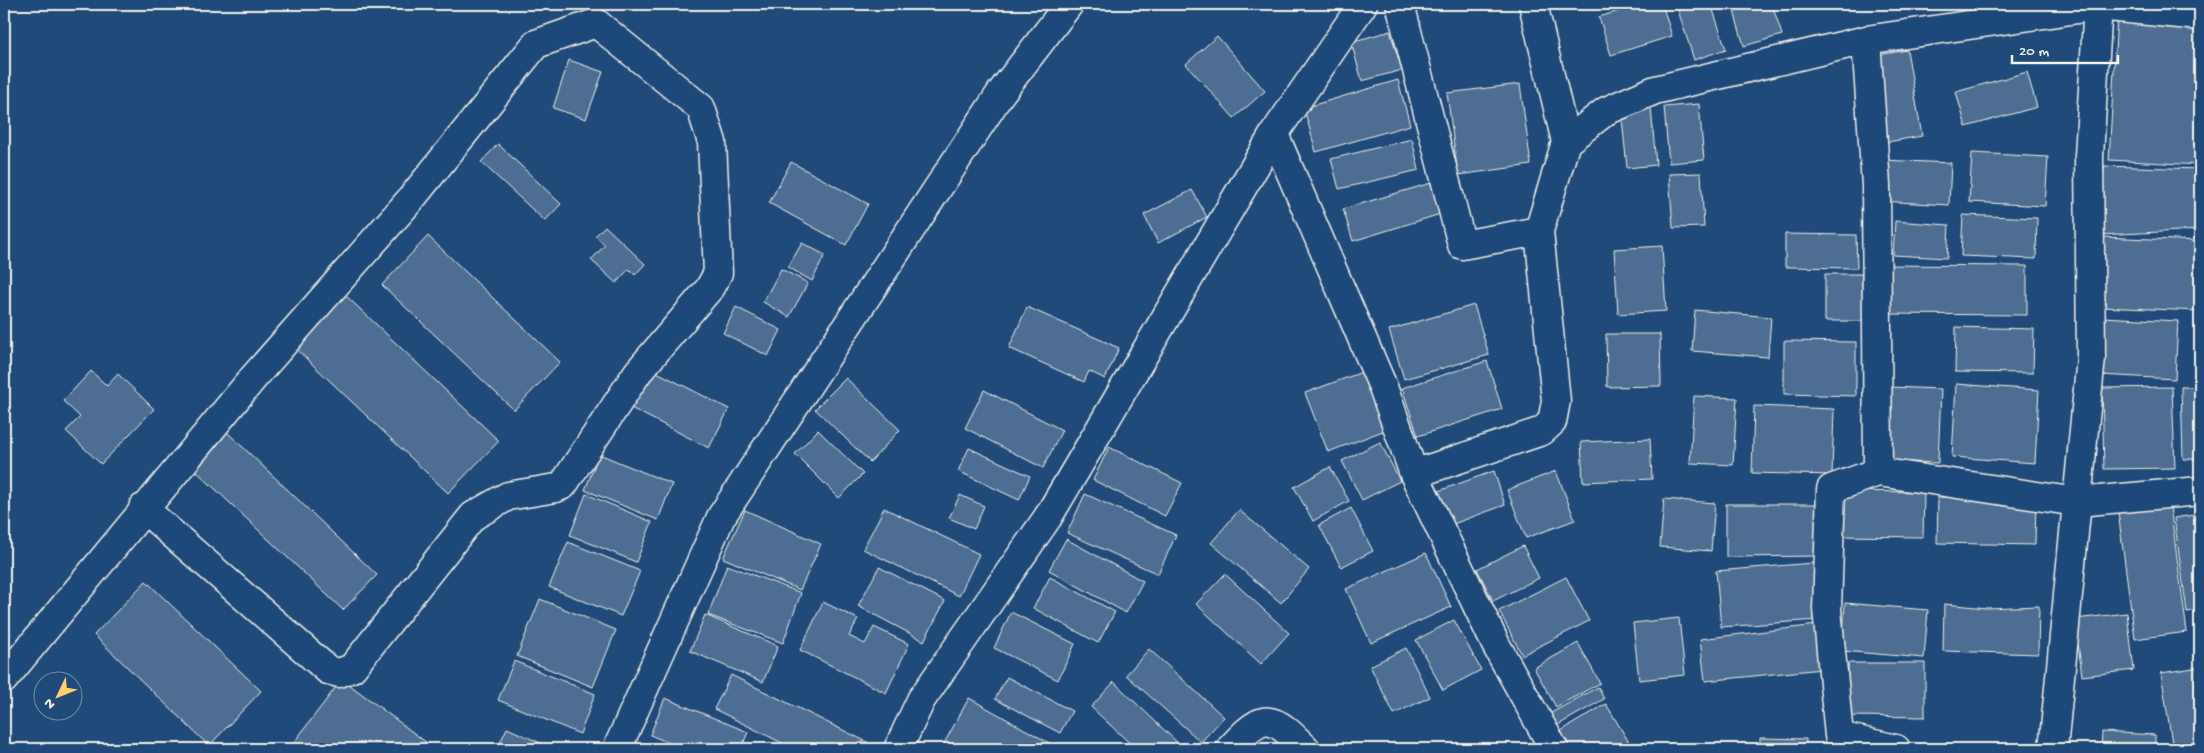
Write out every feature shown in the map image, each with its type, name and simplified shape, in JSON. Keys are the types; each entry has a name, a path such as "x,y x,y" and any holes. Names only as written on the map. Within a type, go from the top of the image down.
{"street":[{"path":"617,749 721,517 1000,94 1069,4"},
{"path":"898,749 921,700 1048,517 1274,134 1364,4"},
{"path":"1400,4 1462,245 1539,231"},
{"path":"1414,474 1542,431 1552,422 1556,401 1539,231 1566,142 1533,4"},
{"path":"1566,142 1606,111 1655,90 1866,40 2098,5 2200,16"},
{"path":"2053,749 2091,357 2090,156 2098,5"},
{"path":"4,679 143,508 254,377 411,199 536,44 596,23 701,108 712,142 718,263 718,272 709,289 638,372 563,485 556,488 508,496 473,516 463,526 352,668 339,673 328,670 143,508"},
{"path":"1866,40 1876,185 1878,472"},
{"path":"1274,134 1383,387 1414,474 1496,644 1554,749"},
{"path":"1896,749 1839,736 1826,610 1831,488 1878,472 2077,502 2200,491"},
{"path":"1230,749 1259,723 1272,721 1283,726 1306,749"}],"building":[{"path":"1642,4 1662,4 1672,36 1611,55 1599,17"},
{"path":"1676,4 1711,4 1726,49 1694,60"},
{"path":"1732,4 1772,4 1782,35 1744,46"},
{"path":"2117,15 2200,20 2200,165 2109,160"},
{"path":"1390,31 1402,70 1362,81 1351,42"},
{"path":"1217,36 1265,91 1234,118 1186,64"},
{"path":"1907,50 1922,136 1887,142 1873,56"},
{"path":"569,60 603,72 586,119 553,108"},
{"path":"2027,72 2037,107 1966,127 1956,92"},
{"path":"1398,80 1410,125 1316,152 1304,108"},
{"path":"1520,84 1531,165 1458,175 1447,93"},
{"path":"1699,104 1704,160 1669,163 1664,107"},
{"path":"1651,107 1656,165 1627,168 1621,109"},
{"path":"1412,139 1419,170 1339,189 1331,159"},
{"path":"498,144 561,204 545,221 481,162"},
{"path":"1972,153 2048,157 2045,206 1969,202"},
{"path":"1882,160 1951,163 1949,205 1880,201"},
{"path":"791,162 868,204 846,245 769,203"},
{"path":"2104,166 2200,169 2200,230 2101,235"},
{"path":"1701,173 1704,227 1673,228 1669,174"},
{"path":"1431,183 1447,212 1353,241 1343,209"},
{"path":"1192,190 1207,217 1158,243 1144,215"},
{"path":"1963,215 2037,218 2036,259 1961,256"},
{"path":"1895,221 1949,225 1947,258 1893,255"},
{"path":"605,226 645,264 635,275 629,269 616,283 591,260 605,245 595,236"},
{"path":"1785,234 1856,235 1857,268 1785,267"},
{"path":"428,236 560,362 514,410 382,285"},
{"path":"2101,237 2200,241 2200,311 2099,307"},
{"path":"802,243 825,255 812,281 788,267"},
{"path":"1662,246 1666,311 1618,314 1614,249"},
{"path":"1884,265 2027,266 2027,315 1884,314"},
{"path":"781,269 808,283 789,317 763,302"},
{"path":"1825,274 1862,274 1863,321 1825,321"},
{"path":"341,291 499,441 448,493 291,344"},
{"path":"1474,305 1489,355 1404,379 1389,330"},
{"path":"736,307 781,330 768,356 723,333"},
{"path":"1027,307 1119,348 1105,379 1089,371 1084,382 1009,348"},
{"path":"1695,310 1771,317 1768,357 1692,351"},
{"path":"2102,317 2178,321 2175,379 2099,375"},
{"path":"1956,327 2034,329 2033,373 1955,372"},
{"path":"1606,334 1660,334 1661,386 1607,387"},
{"path":"1784,341 1856,342 1856,396 1784,394"},
{"path":"1487,361 1502,409 1418,436 1402,388"},
{"path":"649,368 729,409 709,448 629,407"},
{"path":"91,371 107,386 118,374 154,409 101,464 66,431 80,417 63,401"},
{"path":"1365,371 1388,429 1328,452 1305,393"},
{"path":"846,378 900,430 870,462 815,409"},
{"path":"1956,384 2039,390 2035,463 1952,457"},
{"path":"1889,387 1941,389 1938,463 1886,461"},
{"path":"2172,387 2175,468 2104,469 2102,388"},
{"path":"2181,387 2200,387 2200,459 2183,459"},
{"path":"984,390 1062,430 1043,468 965,428"},
{"path":"1694,396 1737,398 1733,465 1690,463"},
{"path":"1754,406 1834,409 1832,475 1752,473"},
{"path":"818,430 863,474 839,498 795,454"},
{"path":"227,432 377,575 343,610 193,468"},
{"path":"1650,439 1652,479 1583,482 1581,442"},
{"path":"1380,442 1400,481 1362,500 1342,461"},
{"path":"1109,447 1182,483 1165,516 1093,480"},
{"path":"969,448 1030,476 1019,500 958,471"},
{"path":"599,454 672,484 658,520 585,490"},
{"path":"1330,467 1349,501 1313,521 1294,487"},
{"path":"1494,471 1505,505 1445,527 1433,493"},
{"path":"1556,471 1575,520 1526,538 1507,490"},
{"path":"1837,491 1924,492 1923,537 1836,536"},
{"path":"586,494 652,522 636,562 570,535"},
{"path":"1085,494 1176,535 1158,574 1067,533"},
{"path":"960,495 984,506 974,529 949,518"},
{"path":"1938,497 2036,500 2035,545 1937,543"},
{"path":"1664,499 1715,503 1711,551 1660,547"},
{"path":"1726,504 1824,504 1825,556 1726,557"},
{"path":"2170,506 2187,632 2135,639 2118,512"},
{"path":"884,508 979,554 959,596 863,549"},
{"path":"1351,508 1373,551 1341,567 1319,525"},
{"path":"745,510 821,544 800,590 723,558"},
{"path":"1239,510 1309,569 1281,603 1211,543"},
{"path":"2200,514 2200,610 2187,612 2174,518"},
{"path":"1066,539 1143,581 1126,613 1049,570"},
{"path":"568,542 640,571 621,616 549,587"},
{"path":"1523,546 1539,578 1493,601 1477,569"},
{"path":"1426,553 1451,607 1371,643 1346,589"},
{"path":"1813,563 1817,620 1721,627 1716,571"},
{"path":"727,565 801,593 783,643 708,615"},
{"path":"879,567 945,601 924,641 858,606"},
{"path":"1225,574 1289,633 1261,664 1196,604"},
{"path":"1050,577 1115,612 1098,643 1033,608"},
{"path":"1566,577 1589,621 1522,655 1499,611"},
{"path":"146,581 261,691 209,746 94,635"},
{"path":"540,599 616,630 593,687 517,656"},
{"path":"823,602 858,619 849,636 865,644 874,627 909,644 886,693 800,650"},
{"path":"1845,603 1928,610 1924,658 1842,651"},
{"path":"1944,604 1987,608 2039,606 2038,654 1943,651"},
{"path":"1011,612 1075,644 1058,680 994,648"},
{"path":"2127,613 2134,670 2082,676 2075,619"},
{"path":"705,615 778,646 763,682 690,651"},
{"path":"1679,618 1685,675 1639,680 1633,623"},
{"path":"1454,620 1481,670 1443,690 1416,640"},
{"path":"1817,625 1822,669 1705,681 1700,639"},
{"path":"1578,643 1600,683 1556,707 1534,668"},
{"path":"1406,648 1430,697 1394,714 1370,666"},
{"path":"1149,649 1224,717 1201,742 1126,675"},
{"path":"514,661 595,694 580,734 498,700"},
{"path":"1848,663 1925,663 1925,717 1848,716"},
{"path":"2200,667 2200,749 2173,749 2161,673"},
{"path":"731,675 869,743 866,749 794,749 714,709"},
{"path":"1007,677 1072,711 1060,733 995,699"},
{"path":"342,679 435,749 289,749"},
{"path":"1114,682 1181,746 1178,749 1136,749 1091,707"},
{"path":"1598,687 1604,699 1551,729 1544,717"},
{"path":"665,698 748,732 741,749 684,749 650,735"},
{"path":"969,698 1060,749 941,749"},
{"path":"1606,704 1633,749 1569,749 1559,732"},
{"path":"507,728 554,749 497,749"},
{"path":"2102,732 2155,735 2155,749 2101,749"},
{"path":"1760,738 1806,739 1806,749 1760,749"}]}
